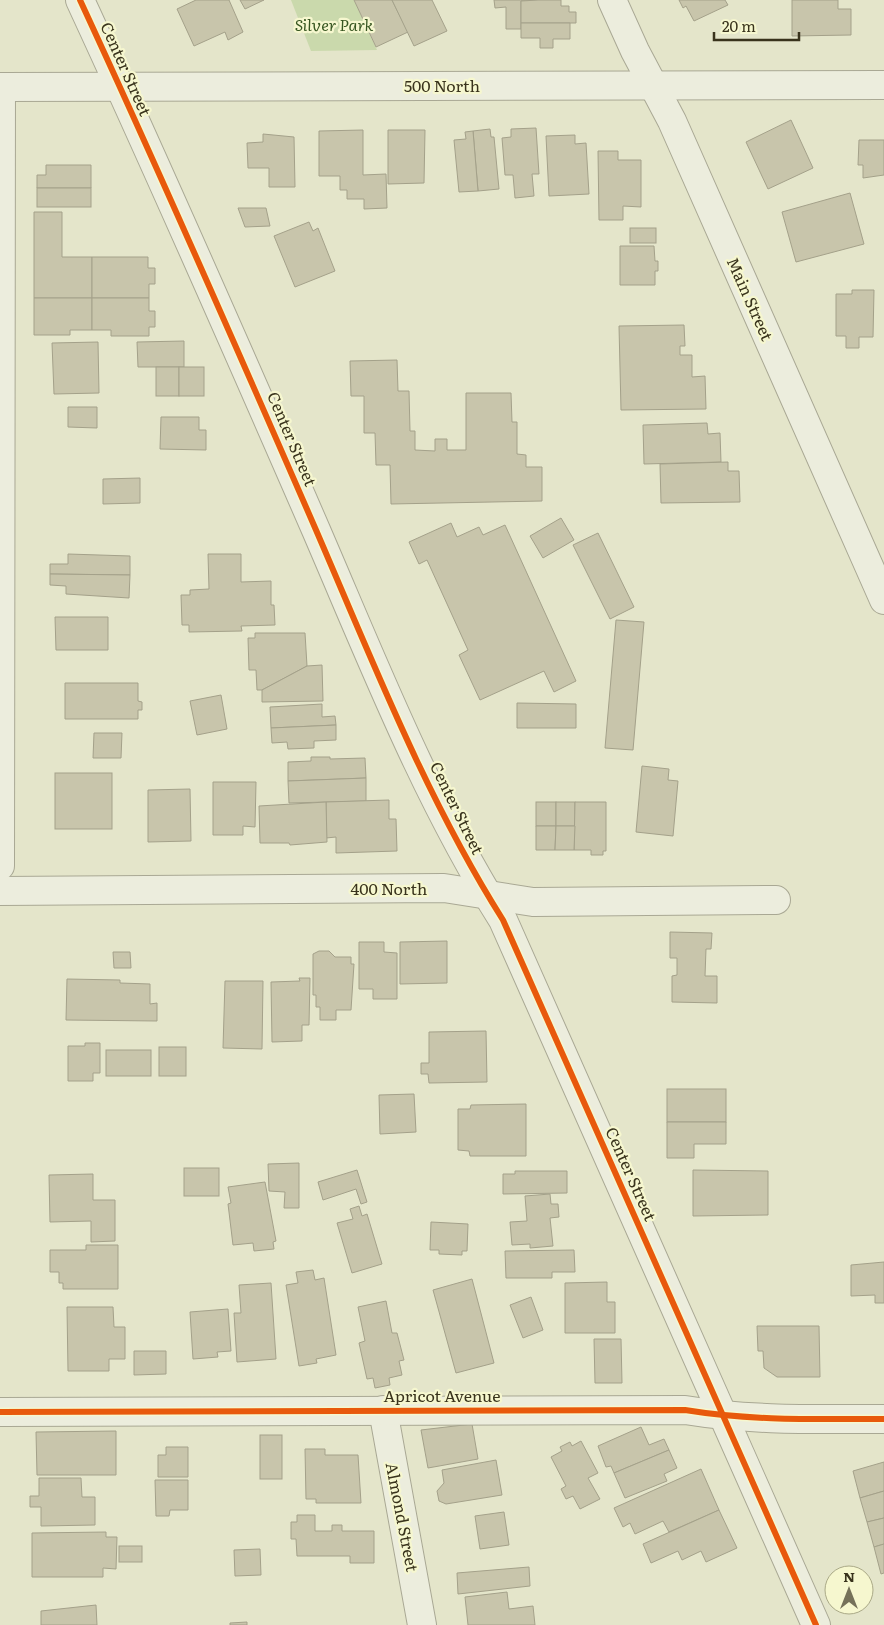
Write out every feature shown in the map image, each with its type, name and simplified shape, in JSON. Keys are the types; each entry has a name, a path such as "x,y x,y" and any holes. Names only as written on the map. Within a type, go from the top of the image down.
{"street":[{"name":"Center Street","path":"80,0 254,388 425,777 459,847 503,920 816,1625"},
{"name":"Main Street","path":"612,0 672,121 884,600"},
{"name":"500 North","path":"0,87 884,85"},
{"path":"0,87 0,866"},
{"name":"400 North","path":"0,891 444,888 533,902 776,900"},
{"name":"Almond Street","path":"383,1410 422,1625"},
{"name":"Apricot Avenue","path":"0,1412 686,1410 764,1420 884,1419"}],"green space":[{"name":"Silver Park","path":"291,0 354,0 377,50 311,51"}],"building":[{"path":"196,0 229,0 243,32 228,40 225,32 194,46 177,9"},
{"path":"240,0 264,0 245,9"},
{"path":"354,0 392,0 408,32 376,47"},
{"path":"392,0 432,0 447,31 414,46"},
{"path":"494,0 538,1 521,1 521,29 506,29 506,7 495,8"},
{"path":"561,0 561,6 569,6 569,12 576,12 576,23 521,23 521,1"},
{"path":"679,0 725,0 728,5 694,21 686,6 683,8"},
{"path":"792,0 838,0 838,9 851,9 851,35 792,36"},
{"path":"521,23 570,23 570,39 553,39 553,48 540,48 540,38 521,38"},
{"path":"791,120 813,168 768,189 746,142"},
{"path":"536,128 539,174 532,174 534,196 515,198 513,175 505,175 502,138 511,137 511,129"},
{"path":"490,129 491,137 494,137 499,189 478,191 473,131"},
{"path":"363,130 363,175 386,174 387,208 364,209 364,199 347,199 347,190 340,190 340,176 319,176 319,131"},
{"path":"388,130 425,130 424,183 388,184"},
{"path":"473,131 478,191 459,192 454,140 466,139 465,132"},
{"path":"263,134 294,137 295,187 269,187 269,168 248,168 247,143 263,142"},
{"path":"575,135 575,144 586,143 589,194 549,196 546,136"},
{"path":"859,140 884,140 884,175 863,178 863,165 858,165"},
{"path":"598,151 618,151 618,160 641,160 641,207 623,206 623,220 599,220"},
{"path":"46,165 91,165 91,188 37,188 37,175 46,175"},
{"path":"37,188 91,188 91,207 37,207"},
{"path":"850,193 864,244 796,262 782,212"},
{"path":"238,208 266,208 270,226 245,227"},
{"path":"34,212 62,212 62,257 92,257 92,298 34,298"},
{"path":"309,222 313,231 318,228 335,271 295,287 274,236"},
{"path":"630,228 656,228 656,243 630,243"},
{"path":"620,246 654,246 655,261 658,261 658,271 655,271 655,285 620,285"},
{"path":"92,257 148,257 148,268 155,268 155,284 149,284 149,298 92,298"},
{"path":"852,290 874,290 873,337 859,337 859,348 846,348 846,336 836,336 836,294 852,294"},
{"path":"34,298 92,298 92,330 70,330 70,335 34,335"},
{"path":"92,298 149,298 149,311 155,311 155,327 149,327 149,336 111,336 111,330 92,330"},
{"path":"684,325 685,346 680,346 680,355 692,355 692,377 705,376 706,409 621,410 619,326"},
{"path":"184,341 184,367 138,367 137,342"},
{"path":"98,342 99,393 54,394 52,343"},
{"path":"397,360 398,391 409,391 410,431 415,431 415,450 435,451 435,439 447,439 447,450 466,450 466,393 511,393 512,422 517,422 517,454 526,455 526,467 542,467 542,501 391,504 390,465 376,465 375,433 364,433 364,396 351,396 350,361"},
{"path":"156,367 179,367 179,396 156,396"},
{"path":"179,367 204,367 204,396 179,396"},
{"path":"68,407 97,407 97,428 68,427"},
{"path":"161,417 199,417 199,430 206,430 206,450 160,449"},
{"path":"707,423 708,434 720,433 721,462 644,464 643,425"},
{"path":"728,462 728,471 739,471 740,502 661,503 660,464"},
{"path":"140,478 140,503 103,504 103,479"},
{"path":"561,518 574,540 543,558 530,536"},
{"path":"451,523 457,537 479,527 483,535 505,525 576,681 554,692 544,671 480,700 459,655 468,650 427,560 419,564 409,542"},
{"path":"598,533 634,607 610,619 573,545"},
{"path":"68,554 130,556 130,575 50,574 50,564 68,564"},
{"path":"208,554 241,554 241,582 271,581 271,605 274,605 275,625 241,626 242,631 189,632 189,625 182,625 181,595 190,595 190,590 209,589"},
{"path":"50,574 130,575 129,598 66,594 66,586 50,585"},
{"path":"55,617 108,617 108,650 56,650"},
{"path":"616,620 644,622 633,750 605,748"},
{"path":"255,633 305,633 307,666 262,690 257,690 256,670 249,670 248,638 255,638"},
{"path":"322,665 323,701 262,702 262,690 307,666"},
{"path":"65,683 138,683 138,701 142,702 142,710 138,710 138,719 65,719"},
{"path":"221,695 227,729 197,735 190,701"},
{"path":"517,703 576,704 576,728 517,728"},
{"path":"322,704 322,717 335,716 336,725 271,728 270,707"},
{"path":"336,725 336,740 314,741 314,748 288,749 287,742 272,743 271,728"},
{"path":"94,733 122,733 121,758 93,758"},
{"path":"311,757 330,757 330,759 365,758 366,778 288,781 288,762 311,761"},
{"path":"642,766 669,769 668,780 678,781 673,836 636,832"},
{"path":"55,773 112,773 112,829 55,829"},
{"path":"366,778 366,801 289,803 288,781"},
{"path":"213,782 256,782 255,827 243,826 243,835 213,835"},
{"path":"190,789 191,841 148,842 148,790"},
{"path":"389,800 389,819 396,819 397,851 336,853 336,837 326,838 326,802"},
{"path":"326,802 327,842 290,845 289,843 260,843 259,806"},
{"path":"536,802 556,802 556,826 536,826"},
{"path":"556,802 575,802 575,826 556,826"},
{"path":"575,802 606,802 606,851 603,851 603,855 591,855 591,850 574,850"},
{"path":"536,826 556,826 555,850 536,850"},
{"path":"556,826 575,826 574,850 555,850"},
{"path":"670,932 712,933 711,949 706,949 705,976 717,976 717,1003 672,1002 672,976 677,975 677,958 670,958"},
{"path":"447,941 447,983 400,984 400,942"},
{"path":"359,942 384,942 384,952 397,953 397,999 373,999 373,989 359,989"},
{"path":"319,951 329,951 335,957 351,957 351,964 354,964 351,1010 336,1010 336,1020 320,1020 320,1007 316,1007 316,995 313,995 313,954"},
{"path":"113,952 130,952 131,968 114,968"},
{"path":"299,978 310,978 309,1025 302,1025 302,1041 272,1042 271,982 300,981"},
{"path":"67,979 120,980 120,983 150,984 150,1004 157,1003 157,1021 66,1020"},
{"path":"225,981 263,981 262,1049 223,1048"},
{"path":"486,1031 487,1082 429,1083 428,1074 421,1074 421,1063 429,1063 429,1032"},
{"path":"85,1043 100,1043 100,1073 93,1073 93,1081 68,1081 68,1046 85,1046"},
{"path":"159,1047 186,1047 186,1076 159,1076"},
{"path":"106,1050 151,1050 151,1076 106,1076"},
{"path":"667,1089 726,1089 726,1122 667,1122"},
{"path":"414,1094 416,1132 380,1134 379,1095"},
{"path":"526,1104 526,1156 470,1156 469,1151 458,1150 458,1109 470,1109 471,1105"},
{"path":"667,1122 726,1122 726,1144 694,1144 694,1158 667,1158"},
{"path":"299,1163 299,1208 284,1208 285,1192 269,1191 268,1164"},
{"path":"184,1168 219,1168 219,1196 184,1196"},
{"path":"357,1170 367,1202 361,1204 356,1189 323,1200 318,1182"},
{"path":"693,1170 768,1171 768,1215 693,1216"},
{"path":"515,1171 567,1171 567,1193 503,1194 503,1174 515,1174"},
{"path":"93,1174 93,1200 115,1200 115,1241 91,1242 91,1221 50,1222 49,1175"},
{"path":"265,1182 276,1241 273,1242 274,1249 254,1251 253,1243 233,1245 228,1204 231,1203 228,1187"},
{"path":"550,1194 551,1204 558,1204 559,1217 550,1218 553,1246 530,1248 530,1244 512,1245 510,1222 527,1221 525,1196"},
{"path":"359,1206 362,1216 367,1214 382,1264 352,1273 337,1223 353,1219 350,1209"},
{"path":"431,1222 468,1224 467,1251 462,1251 462,1255 439,1254 439,1250 430,1250"},
{"path":"86,1245 118,1245 118,1289 63,1289 63,1283 59,1283 59,1272 50,1272 50,1250 86,1250"},
{"path":"574,1250 575,1272 552,1272 552,1278 506,1278 505,1251"},
{"path":"884,1262 884,1303 875,1303 875,1295 851,1296 851,1265"},
{"path":"313,1270 315,1280 324,1278 336,1355 316,1359 317,1363 299,1366 286,1285 298,1283 296,1272"},
{"path":"472,1279 494,1363 456,1373 433,1290"},
{"path":"607,1282 607,1302 615,1302 615,1333 565,1333 565,1283"},
{"path":"271,1283 276,1359 237,1362 234,1313 241,1313 239,1285"},
{"path":"531,1297 543,1330 523,1338 510,1305"},
{"path":"386,1301 392,1333 397,1333 404,1360 399,1361 402,1375 389,1378 390,1385 375,1388 373,1378 367,1379 359,1343 365,1341 358,1307"},
{"path":"67,1307 113,1307 114,1327 125,1327 125,1359 109,1359 109,1371 68,1371"},
{"path":"228,1309 231,1351 217,1352 218,1357 193,1359 190,1312"},
{"path":"757,1326 819,1326 820,1377 777,1377 764,1368 763,1351 758,1351"},
{"path":"594,1339 621,1339 622,1383 595,1383"},
{"path":"134,1351 166,1351 166,1374 134,1375"},
{"path":"472,1424 478,1459 428,1468 421,1430"},
{"path":"641,1427 649,1445 664,1439 669,1450 614,1473 611,1466 606,1467 598,1446"},
{"path":"116,1431 116,1475 37,1475 36,1432"},
{"path":"260,1435 282,1435 282,1479 260,1479"},
{"path":"581,1441 598,1473 588,1478 600,1499 580,1509 573,1496 566,1499 561,1489 566,1486 551,1457 562,1451 560,1447 570,1442 572,1446"},
{"path":"166,1447 188,1447 188,1477 158,1477 158,1455 166,1455"},
{"path":"305,1449 325,1449 325,1455 358,1455 361,1503 316,1503 316,1499 306,1499"},
{"path":"669,1450 677,1468 664,1474 667,1481 625,1498 614,1473"},
{"path":"496,1460 502,1495 446,1504 439,1501 437,1491 444,1483 442,1470"},
{"path":"884,1462 884,1491 860,1498 853,1471"},
{"path":"701,1469 719,1510 669,1532 663,1521 635,1534 630,1523 623,1527 614,1508"},
{"path":"39,1478 81,1478 82,1497 95,1497 95,1525 41,1526 41,1507 30,1507 30,1496 39,1496"},
{"path":"155,1480 188,1480 188,1510 170,1510 169,1516 156,1516"},
{"path":"884,1491 884,1518 867,1522 860,1498"},
{"path":"719,1510 737,1548 706,1562 701,1551 682,1560 678,1551 651,1563 643,1544"},
{"path":"504,1512 509,1545 480,1549 475,1516"},
{"path":"297,1515 315,1515 315,1531 332,1531 332,1525 342,1525 342,1531 374,1531 374,1563 350,1563 350,1556 297,1556 296,1539 291,1539 291,1522 297,1522"},
{"path":"884,1518 884,1544 874,1547 867,1522"},
{"path":"106,1532 106,1537 117,1537 116,1569 103,1568 103,1577 32,1577 32,1533"},
{"path":"884,1544 884,1573 881,1574 874,1547"},
{"path":"119,1546 142,1546 142,1562 119,1562"},
{"path":"260,1549 261,1575 235,1576 234,1550"},
{"path":"529,1567 530,1586 458,1594 457,1573"},
{"path":"507,1592 509,1609 533,1606 535,1625 468,1625 465,1597"},
{"path":"96,1605 97,1625 41,1625 41,1611"},
{"path":"247,1622 247,1625 230,1625 230,1623"}],"cycle path":[{"path":"80,0 229,331 402,729 449,826 503,920 816,1625"},
{"path":"0,1412 685,1410 760,1418 884,1419"}]}
